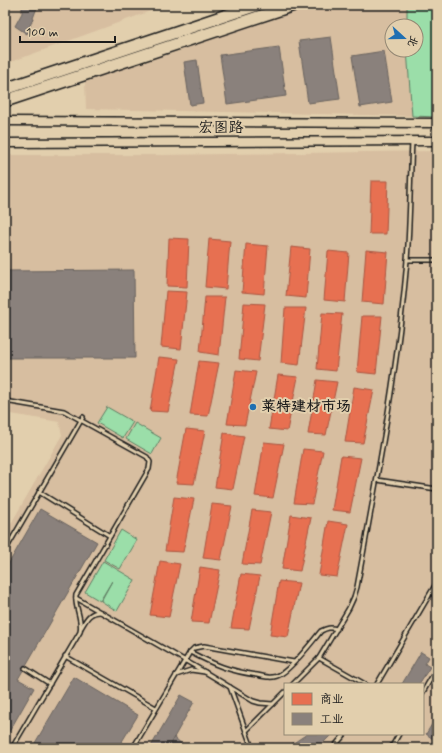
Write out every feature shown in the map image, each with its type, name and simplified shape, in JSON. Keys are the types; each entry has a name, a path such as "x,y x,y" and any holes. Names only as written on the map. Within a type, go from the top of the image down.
{"highway":[{"path":"5,89 257,5"},
{"path":"5,102 294,5"}],"main road":[{"name":"宏图路","path":"5,121 437,123"},
{"name":"宏图路","path":"5,143 437,141"}],"lane":[{"path":"294,683 319,658 349,608 357,587 387,424 396,363 407,260 412,141"},
{"path":"407,260 437,260"},
{"path":"5,401 64,411 82,419 147,457 150,462 149,469 76,594 81,626 80,632"},
{"path":"5,551 82,419"},
{"path":"377,480 437,489"},
{"path":"39,492 110,536"},
{"path":"378,683 437,582"},
{"path":"76,598 230,687 260,703 272,704"},
{"path":"12,748 90,614 100,612"},
{"path":"190,652 223,668 235,672 272,678 279,676 287,670 321,631 332,628 337,629"},
{"path":"134,748 184,661 194,648 204,646 294,662"},
{"path":"66,656 156,708"},
{"path":"319,658 363,683"},
{"path":"25,668 50,684"},
{"path":"424,690 437,668"},
{"path":"175,676 191,670 205,672"},
{"path":"230,687 252,748"},
{"path":"246,731 284,693"},
{"path":"333,748 345,735"},
{"path":"391,748 398,735"}],"shaded area":[{"path":"5,5 167,5 5,64"},
{"path":"315,5 407,5 407,18 384,18 384,58 408,58 412,116 86,109 85,82"},
{"path":"437,151 437,748 5,748 5,534 62,435 59,422 5,413 5,155 160,155"}],"green space":[{"path":"407,5 437,5 437,117 412,116 408,58 424,58 424,18 407,18"},
{"path":"107,407 133,422 123,438 97,423"},
{"path":"135,423 161,438 152,454 126,439"},
{"path":"121,530 137,540 120,569 104,560"},
{"path":"103,561 135,580 117,611 101,601 112,581 100,601 85,592"}],"building: 商业":[{"path":"371,181 388,181 386,234 369,234"},
{"path":"169,238 189,239 187,287 167,286"},
{"path":"209,239 230,241 226,289 205,287"},
{"path":"246,244 268,246 264,294 242,292"},
{"path":"291,247 310,249 306,298 286,296"},
{"path":"366,250 388,252 384,304 362,302"},
{"path":"328,251 349,253 345,302 324,300"},
{"path":"166,291 187,292 181,349 161,347"},
{"path":"205,297 225,297 219,355 200,352"},
{"path":"244,303 265,304 258,361 239,359"},
{"path":"285,308 306,308 299,365 281,363"},
{"path":"322,313 342,314 336,371 317,369"},
{"path":"362,316 382,316 376,374 357,372"},
{"path":"159,357 179,359 168,412 150,411"},
{"path":"199,361 219,363 208,416 190,415"},
{"path":"236,370 256,372 245,425 227,424"},
{"path":"278,375 298,377 287,431 269,429"},
{"path":"317,380 337,382 326,435 308,434"},
{"path":"354,387 374,390 363,443 345,442"},
{"path":"186,429 205,431 194,484 176,483"},
{"path":"224,433 244,436 233,489 215,487"},
{"path":"264,442 284,444 273,498 255,496"},
{"path":"303,449 323,451 312,504 294,503"},
{"path":"341,456 361,458 350,512 332,510"},
{"path":"174,497 194,499 183,552 165,551"},
{"path":"212,504 232,506 221,560 203,558"},
{"path":"252,510 271,512 260,565 242,564"},
{"path":"291,515 311,518 300,571 282,569"},
{"path":"328,521 348,524 337,577 319,575"},
{"path":"160,561 180,564 169,617 150,615"},
{"path":"200,567 220,570 209,623 191,622"},
{"path":"241,574 260,576 249,629 231,628"},
{"path":"279,581 299,583 288,637 270,635"}],"building: 工业":[{"path":"22,5 38,5 27,34 15,26 22,13"},
{"path":"331,37 340,99 308,103 299,41"},
{"path":"279,47 286,96 227,104 220,55"},
{"path":"384,51 392,102 360,107 352,56"},
{"path":"197,60 203,103 190,105 184,62"},
{"path":"134,270 135,358 5,358 5,271"},
{"path":"40,509 97,542 18,679 34,688 5,739 5,570"},
{"path":"421,652 429,657 425,664 430,667 420,683 403,683"},
{"path":"74,677 138,715 118,748 32,748"},
{"path":"181,695 194,702 168,748 150,748"},
{"path":"437,716 437,732 433,739 426,734"},
{"path":"306,735 331,735 318,748 286,748"},
{"path":"174,737 186,748 168,748"}],"place":[{"name":"莱特建材市场","path":"253,407"}]}
